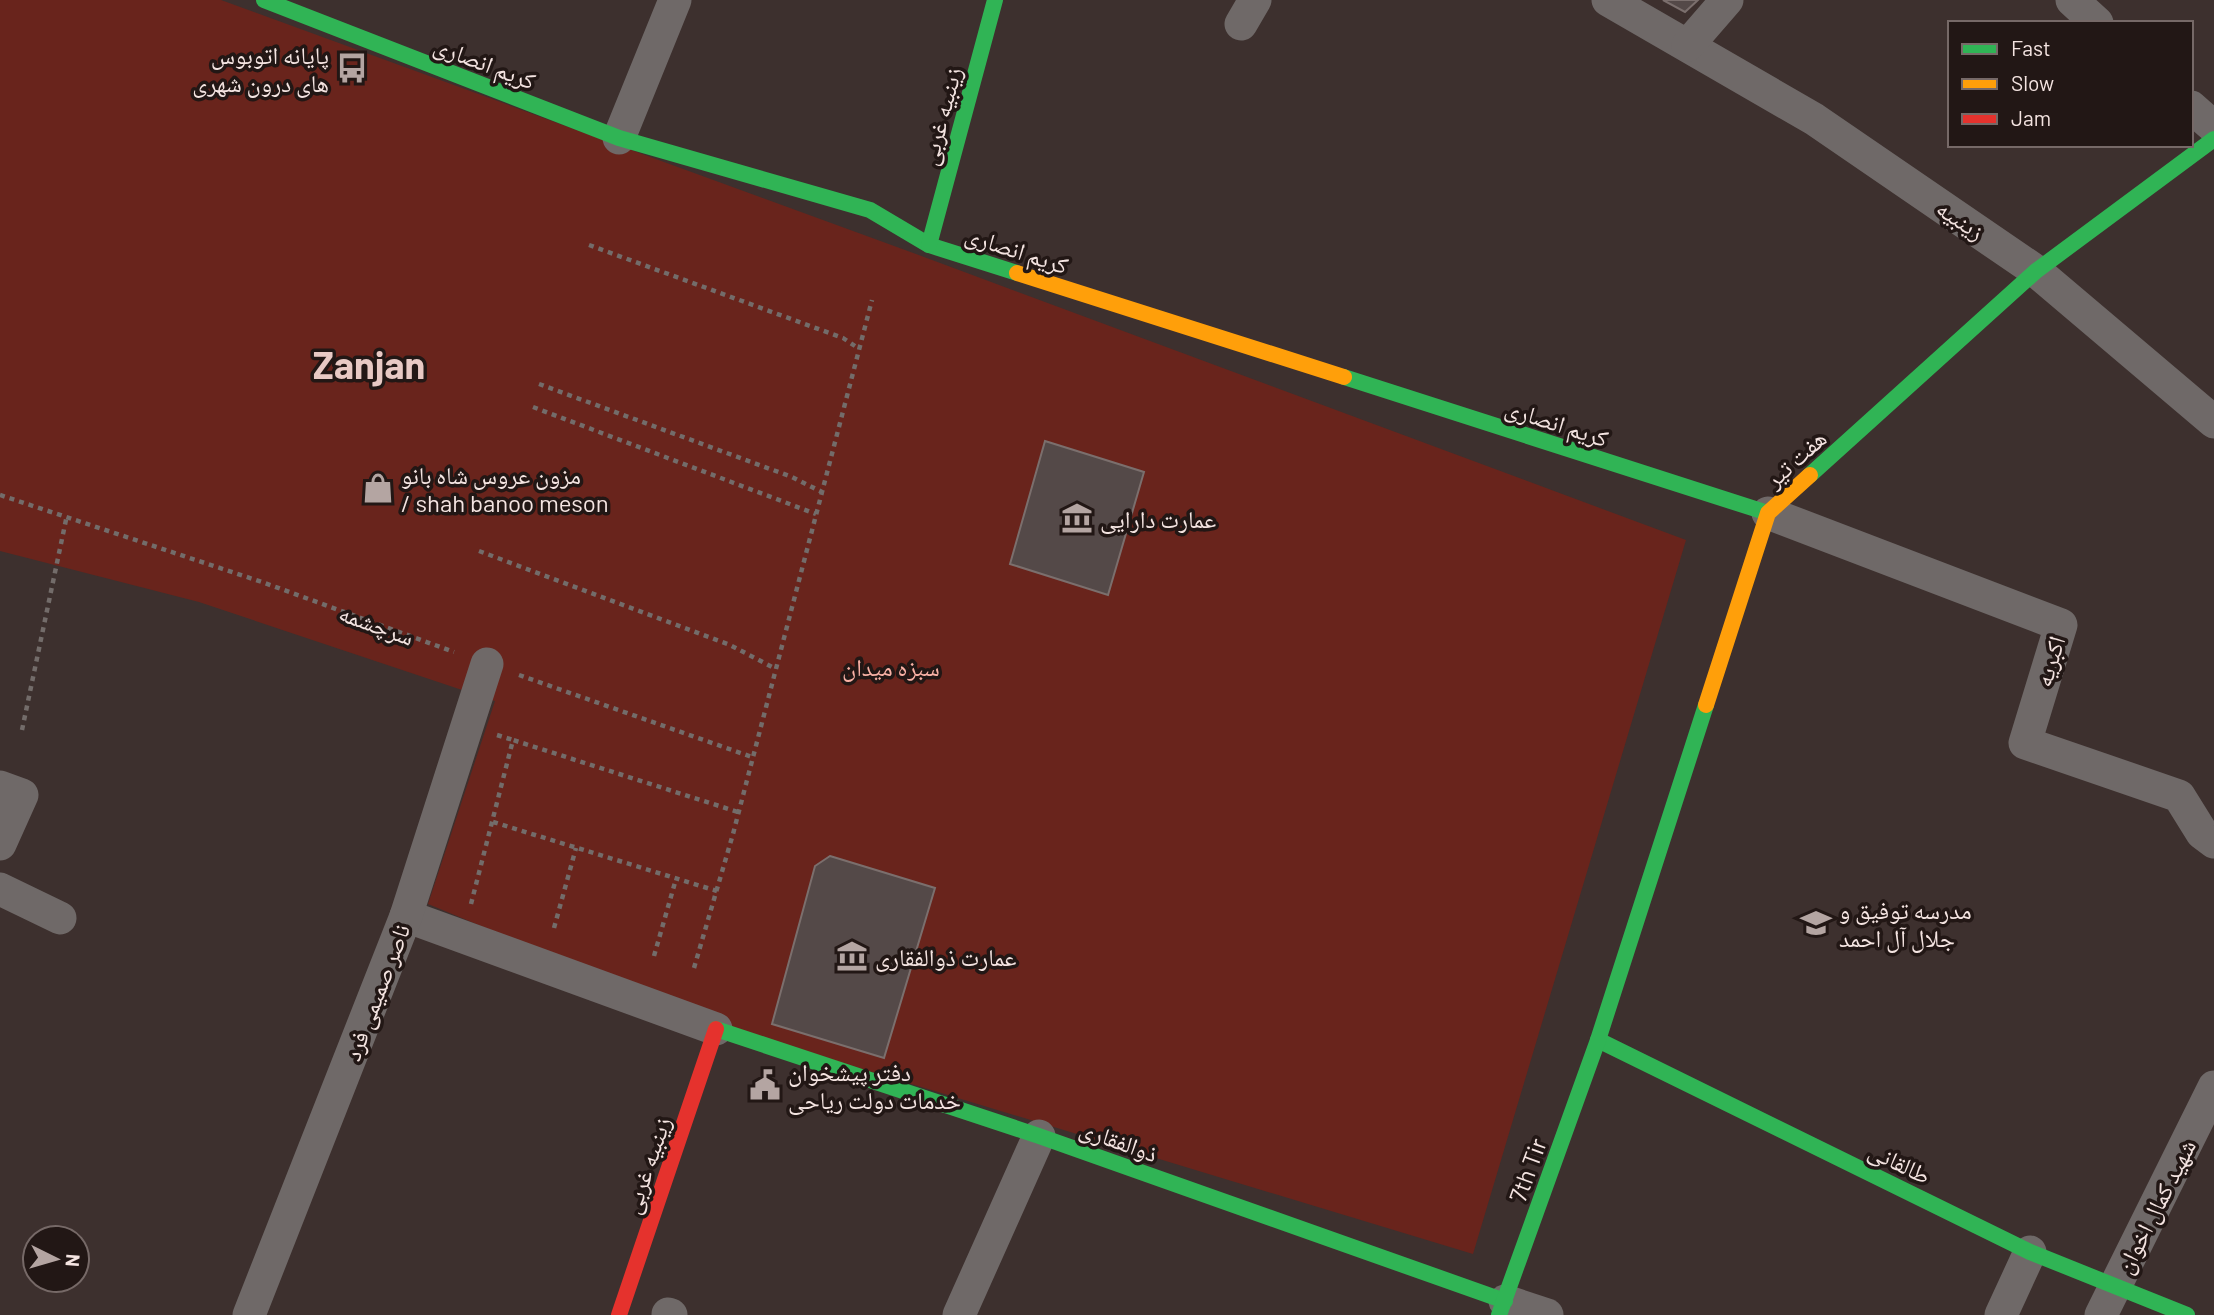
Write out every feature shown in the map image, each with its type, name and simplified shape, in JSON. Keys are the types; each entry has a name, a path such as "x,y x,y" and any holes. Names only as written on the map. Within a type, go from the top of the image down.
{"main road":[{"name":"کریم انصاری","path":"264,0 619,138 870,210 929,245 1761,511"},
{"name":"زینبیه غربی","path":"929,245 995,0"},
{"name":"هفت تیر","path":"1598,1040 1761,511 2036,271 2214,139"},
{"path":"1718,614 1761,511"},
{"name":"زینبیه غربی","path":"619,1315 716,1029"},
{"name":"ذوالفقاری","path":"716,1029 1039,1136 1499,1304"},
{"name":"طالقانی","path":"1598,1040 2030,1252 2108,1301 2187,1315"},
{"name":"7th Tir","path":"1499,1304 1598,1040"},
{"path":"1499,1304 1526,1191"}],"street":[{"path":"619,138 675,0"},
{"name":"زینبیه","path":"1608,0 1814,119 2036,271 2214,422"},
{"path":"1688,45 1727,0"},
{"path":"2072,0 2095,21"},
{"path":"2193,109 2214,127"},
{"name":"اکبریه","path":"1761,511 2061,625 2025,743 2179,796 2202,833 2214,842"},
{"name":"ناصر صمیمی فرد","path":"249,1315 406,916 487,664"},
{"path":"0,787 22,795 0,844"},
{"path":"0,889 60,919"},
{"path":"406,916 716,1029"},
{"name":"شهید کمال اخوان","path":"2108,1301 2214,1087"},
{"path":"959,1315 1039,1136"},
{"path":"2001,1315 2030,1252"},
{"path":"1499,1304 1547,1315"}],"path":[{"path":"589,245 843,338 855,346"},
{"path":"694,968 717,891 872,300"},
{"path":"538,384 792,477 822,492"},
{"path":"533,407 816,514"},
{"name":"سرچشمه","path":"0,495 262,582 752,757"},
{"path":"22,730 68,516"},
{"path":"480,551 730,645 776,669"},
{"path":"470,909 513,740 738,812"},
{"path":"493,822 717,891"},
{"path":"554,928 576,848"},
{"path":"654,956 676,878"}],"green space":[{"name":"سبزه میدان","path":"0,0 221,0 1686,540 1473,1254 730,1029 428,904 495,701 199,602 0,551"}],"building":[{"path":"1663,0 1698,0 1685,12"},
{"name":"عمارت دارایی","path":"1045,441 1144,472 1108,595 1010,564"},
{"name":"عمارت ذوالفقاری","path":"830,856 935,888 884,1058 772,1024 815,866"}],"traffic: fast":[{"path":"264,0 619,138 870,210 929,245 1017,273"},
{"path":"929,245 995,0"},
{"path":"1810,475 2036,271 2214,139"},
{"path":"1344,377 1768,513"},
{"path":"1499,1315 1598,1040 1706,705"},
{"path":"716,1029 1039,1136 1505,1301"},
{"path":"1598,1040 2030,1252 2187,1315"}],"traffic: slow":[{"path":"1017,273 1344,377"},
{"path":"1706,705 1768,513 1810,475"}],"traffic: jam":[{"path":"619,1315 716,1029"}],"place":[{"name":"پایانه اتوبوس های درون شهری","path":"352,68"},
{"name":"مزون عروس شاه بانو / shah banoo meson","path":"378,488"},
{"name":"عمارت دارایی","path":"1077,518"},
{"name":"مدرسه توفیق و جلال آل احمد","path":"1816,923"},
{"name":"عمارت ذوالفقاری","path":"852,956"},
{"name":"دفتر پیشخوان خدمات دولت ریاحی","path":"765,1085"}],"district":[{"name":"Zanjan","path":"369,364"}]}
